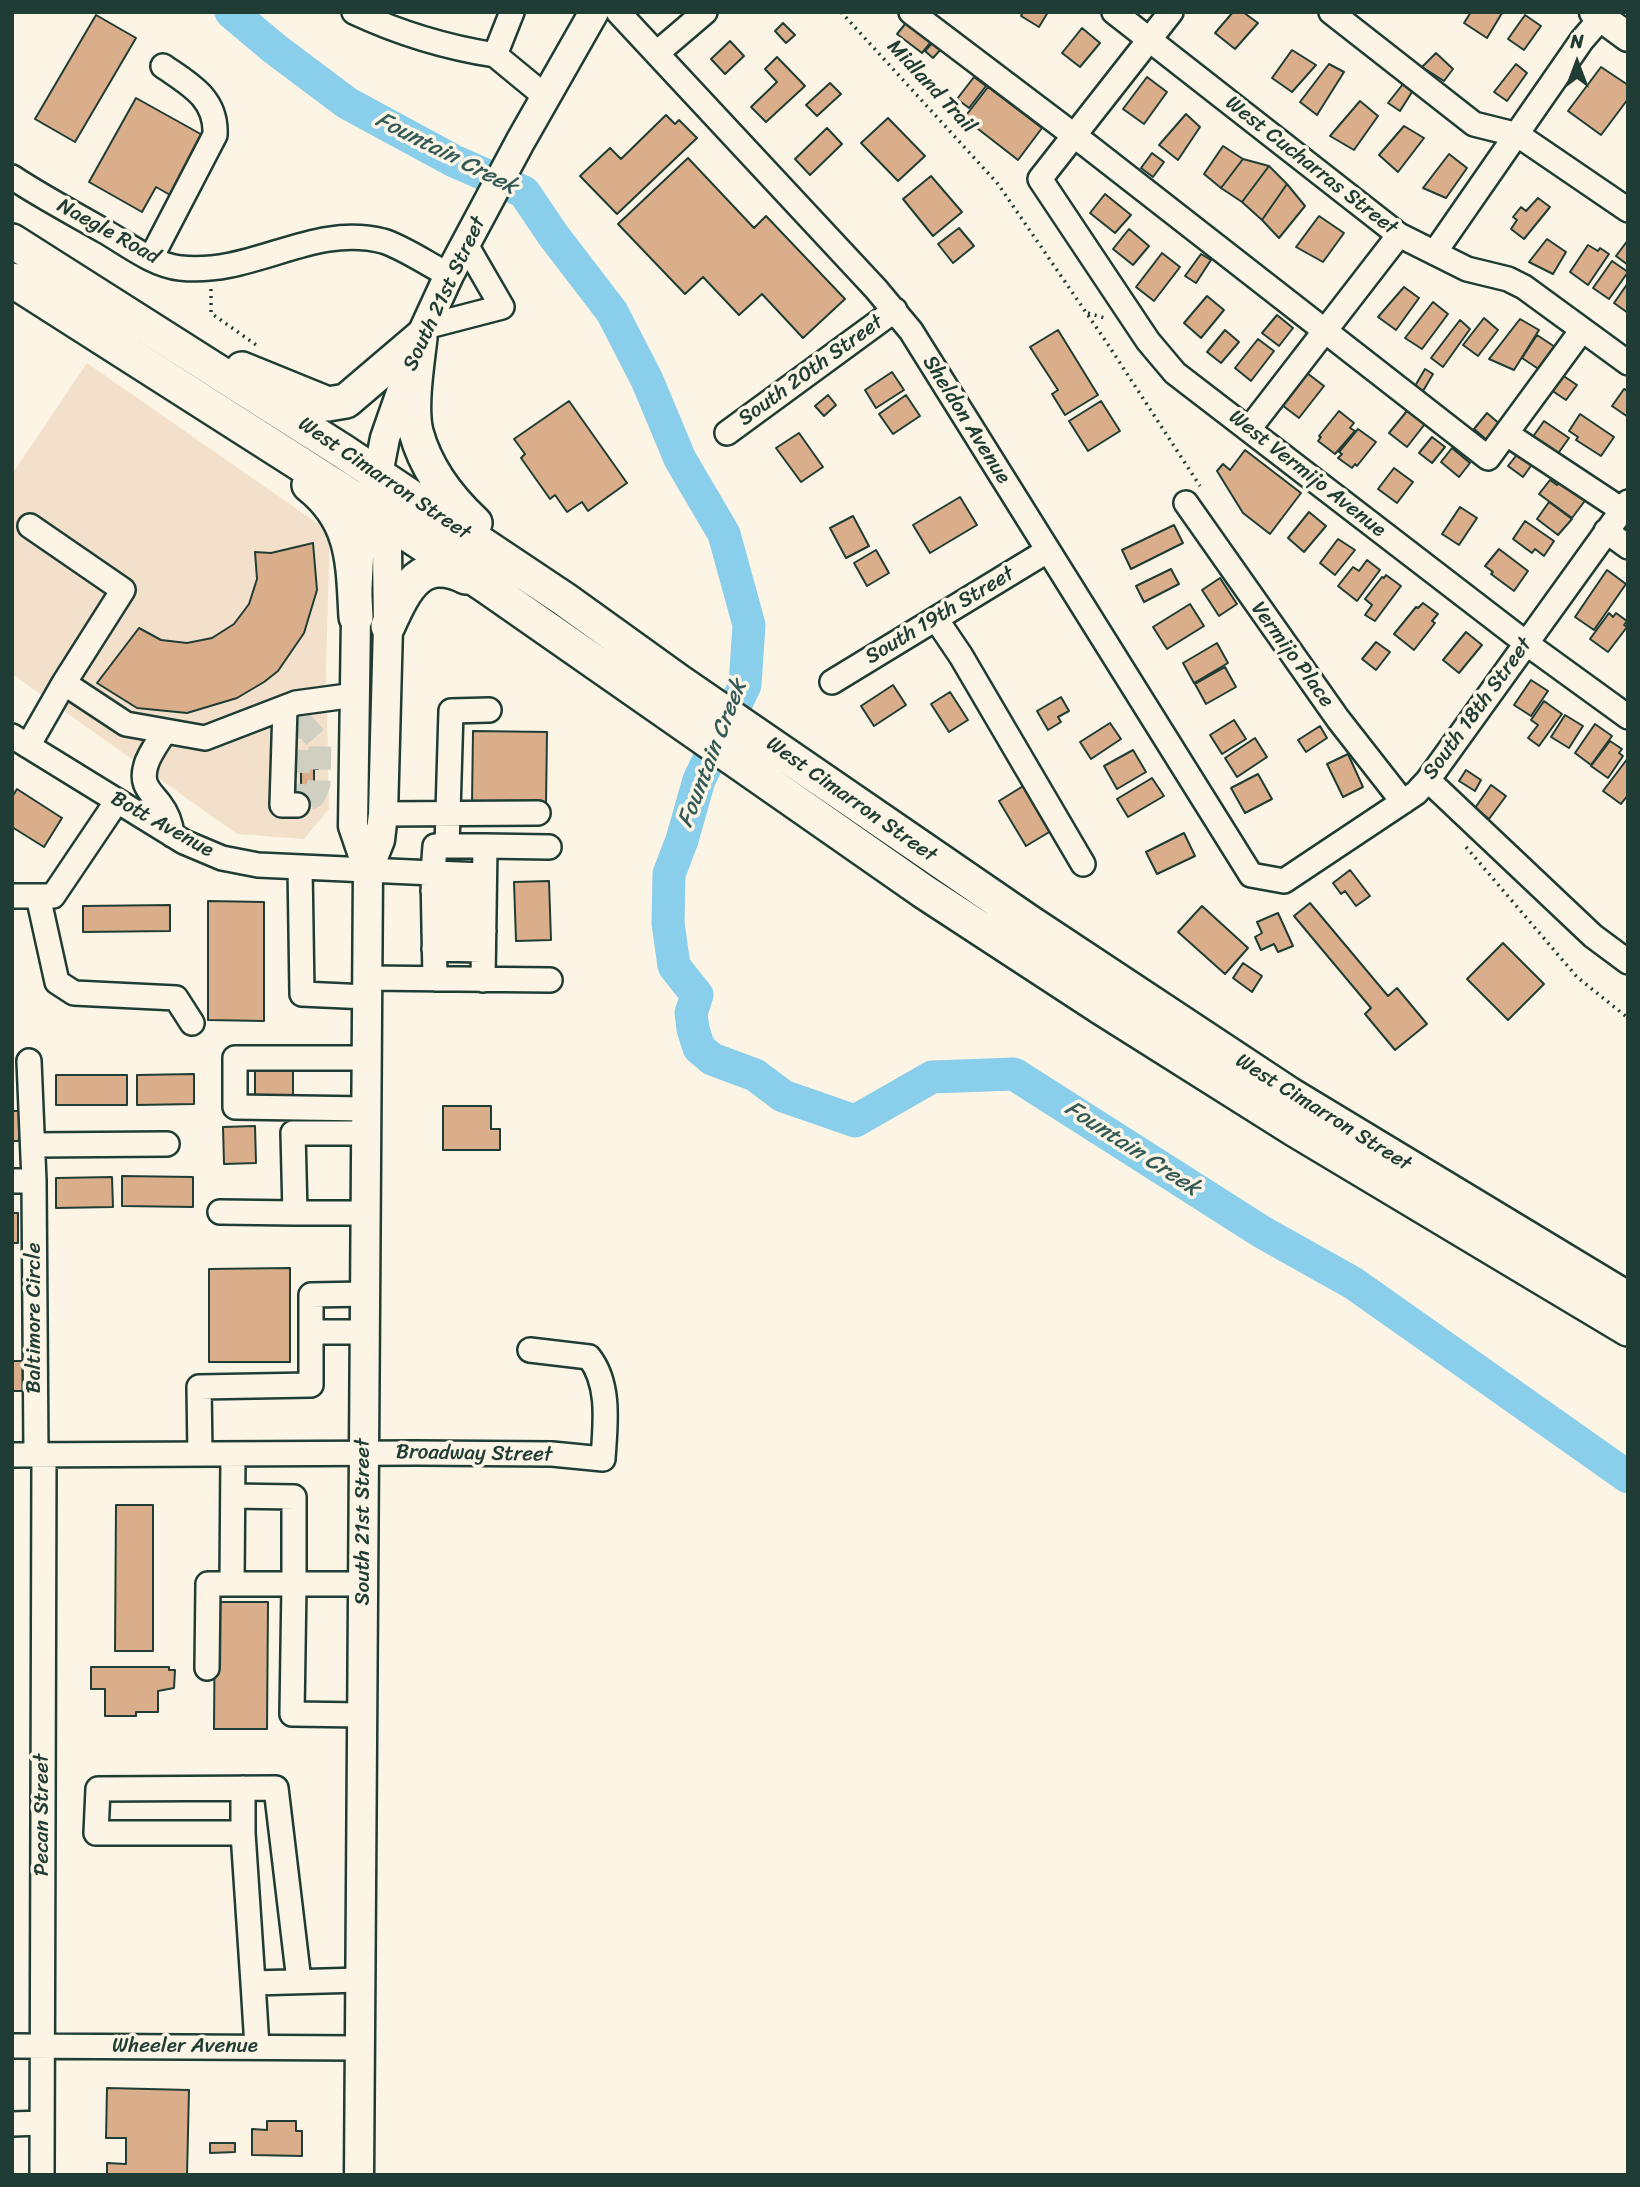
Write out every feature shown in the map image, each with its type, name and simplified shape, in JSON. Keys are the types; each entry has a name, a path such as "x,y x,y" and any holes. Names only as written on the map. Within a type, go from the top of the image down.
{"highway":[{"name":"West Cimarron Street","path":"12,241 378,474 1029,922 1278,1087 1628,1299"},
{"name":"West Cimarron Street","path":"12,280 486,586 923,891 1102,1008 1294,1129 1628,1329"},
{"path":"171,341 328,404 346,401 422,333"},
{"path":"422,333 415,377 416,430 435,479 467,515 544,586"},
{"path":"203,402 314,489 341,520 353,556 356,617"},
{"path":"388,625 411,583 428,570 454,571 486,586"}],"main road":[{"name":"South 21st Street","path":"368,870 380,840 383,814 388,625 375,514 378,474 385,438 422,333 465,243 546,97 598,13"},
{"path":"1598,15 1628,37"},
{"name":"South 21st Street","path":"359,2175 368,870 353,825 360,538 375,514"}],"street":[{"path":"354,12 396,31 451,48 495,55 546,97"},
{"path":"495,55 512,12"},
{"path":"657,53 705,12"},
{"path":"911,12 1488,458 1582,330"},
{"name":"West Cucharras Street","path":"1114,12 1399,235 1467,269 1508,279 1524,287 1628,363"},
{"path":"1073,136 1171,12"},
{"path":"1331,12 1474,124 1518,135 1628,210"},
{"name":"Sheldon Avenue","path":"598,13 657,53 895,310 911,331 1251,875"},
{"path":"1435,252 1598,15"},
{"path":"151,258 215,135 215,125 202,93 163,66"},
{"name":"West Vermijo Avenue","path":"1073,136 1040,179 1148,341 1175,373 1526,643 1628,716"},
{"name":"Naegle Road","path":"12,177 151,258 177,268 209,269 251,262 322,238 354,237 385,242 449,275"},
{"path":"1249,429 1399,235"},
{"path":"422,333 502,307 465,243"},
{"name":"South 20th Street","path":"727,433 895,310"},
{"path":"1507,433 1625,506"},
{"name":"Vermijo Place","path":"1194,496 1338,719 1403,802"},
{"name":"South 18th Street","path":"1251,875 1284,881 1416,793 1625,506"},
{"path":"20,741 64,683 123,590 30,526"},
{"path":"1606,531 1628,547"},
{"name":"South 19th Street","path":"832,682 1047,551"},
{"path":"936,619 961,656 1083,864"},
{"path":"64,683 126,724 205,738 295,710 355,695"},
{"path":"295,710 282,805 297,805"},
{"path":"447,846 451,711 489,710"},
{"path":"165,731 146,764 146,790 160,804 170,823 172,835"},
{"name":"Bott Avenue","path":"20,741 172,835 222,858 258,865 368,870 434,911"},
{"path":"1428,780 1593,936 1628,962"},
{"path":"117,801 46,896 57,982 74,993 176,998 192,1023"},
{"path":"383,814 538,813"},
{"path":"435,979 435,846 549,847"},
{"path":"483,980 485,846"},
{"path":"300,867 302,994 435,979 550,980"},
{"path":"12,896 46,896"},
{"path":"434,911 484,911"},
{"path":"434,911 484,911"},
{"path":"434,911 484,911"},
{"path":"366,1121 235,1107 235,1058 367,1058"},
{"name":"Baltimore Circle","path":"29,1060 33,1145 23,1181 40,1455"},
{"path":"295,1213 293,1133 366,1121"},
{"path":"33,1145 167,1144"},
{"path":"220,1212 366,1213"},
{"path":"200,1454 199,1387 311,1385 311,1295 365,1294"},
{"path":"311,1332 365,1332"},
{"name":"Broadway Street","path":"12,1455 552,1454 603,1459 605,1410 598,1368 589,1357 530,1350"},
{"path":"232,1584 233,1454"},
{"name":"Pecan Street","path":"40,1455 42,2175"},
{"path":"233,1496 294,1497 292,1714 362,1715"},
{"path":"207,1668 208,1584 363,1584"},
{"path":"243,1788 243,1833 257,2048"},
{"path":"243,1833 96,1833 97,1790 276,1788 299,1982"},
{"path":"254,1983 360,1980"},
{"name":"Wheeler Avenue","path":"12,2046 359,2048"},
{"path":"12,2124 42,2123"}],"path":[{"name":"Midland Trail","path":"841,12 998,184 1107,343 1194,496"},
{"path":"209,269 211,313 268,352"},
{"path":"1462,842 1577,977 1628,1018"}],"shaded area":[{"path":"87,363 330,532 326,665 329,809 304,839 237,834 12,674 12,474"}],"building":[{"path":"1023,12 1048,12 1039,27 1021,16"},
{"path":"1233,12 1243,12 1258,23 1235,49 1215,33"},
{"path":"1471,12 1502,13 1487,38 1464,23"},
{"path":"96,15 136,38 75,142 35,119"},
{"path":"1525,15 1541,26 1524,50 1508,39"},
{"path":"910,18 935,37 922,53 897,34"},
{"path":"783,23 795,35 786,43 775,31"},
{"path":"1082,28 1100,43 1080,67 1062,53"},
{"path":"730,41 744,56 725,74 711,59"},
{"path":"934,41 942,48 933,58 925,51"},
{"path":"1292,50 1316,65 1292,92 1272,78"},
{"path":"1436,53 1453,69 1444,81 1422,67"},
{"path":"777,57 805,86 766,122 751,107 777,82 765,69"},
{"path":"1329,64 1344,72 1317,115 1300,102"},
{"path":"1516,64 1527,73 1507,101 1494,92"},
{"path":"1601,67 1628,85 1628,99 1601,135 1568,111"},
{"path":"974,77 986,86 969,108 957,99"},
{"path":"1147,77 1167,92 1144,124 1123,109"},
{"path":"830,83 841,94 817,116 806,105"},
{"path":"1403,84 1412,92 1400,111 1388,103"},
{"path":"988,87 1042,128 1018,160 964,118"},
{"path":"136,98 206,137 172,196 156,187 142,212 89,182"},
{"path":"1360,101 1378,116 1354,150 1330,136"},
{"path":"1186,114 1200,127 1178,160 1159,145"},
{"path":"666,115 675,124 679,120 697,138 617,214 580,176 610,148 621,159"},
{"path":"888,118 925,156 898,181 861,143"},
{"path":"1404,126 1424,138 1398,172 1379,155"},
{"path":"827,128 842,144 810,175 795,159"},
{"path":"1223,146 1243,159 1221,188 1204,174"},
{"path":"1152,153 1164,162 1153,177 1141,168"},
{"path":"1449,154 1467,168 1446,198 1423,188"},
{"path":"688,158 754,228 766,216 845,299 803,338 762,294 739,315 703,277 685,294 618,224"},
{"path":"1243,159 1269,166 1242,202 1221,188"},
{"path":"1269,166 1287,184 1262,220 1242,202"},
{"path":"931,176 962,212 933,236 903,199"},
{"path":"1287,184 1305,206 1279,238 1262,220"},
{"path":"1105,194 1131,215 1115,233 1090,213"},
{"path":"1538,198 1550,207 1524,239 1511,229 1517,220 1513,217 1521,207 1526,211"},
{"path":"1319,216 1344,233 1323,262 1296,247"},
{"path":"959,228 974,246 953,263 938,244"},
{"path":"1129,229 1149,246 1133,265 1113,249"},
{"path":"1547,239 1566,252 1553,274 1529,262"},
{"path":"1628,240 1628,265 1616,256"},
{"path":"1588,245 1609,254 1588,285 1570,272"},
{"path":"1162,253 1180,267 1154,301 1136,287"},
{"path":"1201,254 1211,260 1196,283 1185,276"},
{"path":"1612,261 1628,272 1609,299 1593,288"},
{"path":"1628,283 1628,313 1614,303"},
{"path":"1404,287 1419,298 1396,330 1378,317"},
{"path":"1207,296 1224,310 1201,338 1184,323"},
{"path":"1433,302 1448,314 1422,349 1405,338"},
{"path":"1277,315 1293,328 1279,346 1262,333"},
{"path":"1484,318 1498,330 1478,356 1463,345"},
{"path":"1520,319 1539,330 1514,370 1489,359"},
{"path":"1460,320 1470,329 1443,367 1431,358"},
{"path":"1058,330 1098,395 1065,415 1052,394 1058,390 1030,347"},
{"path":"1225,330 1239,342 1221,363 1207,352"},
{"path":"1537,335 1555,347 1540,370 1522,358"},
{"path":"1258,339 1274,351 1251,381 1235,368"},
{"path":"1425,369 1433,374 1423,391 1415,386"},
{"path":"892,372 904,390 876,408 865,390"},
{"path":"1307,373 1324,386 1299,418 1282,405"},
{"path":"1559,373 1577,385 1566,400 1548,388"},
{"path":"1624,389 1628,391 1628,417 1612,406"},
{"path":"828,395 836,405 824,416 815,406"},
{"path":"906,395 920,416 893,434 879,414"},
{"path":"569,401 627,483 588,511 582,502 567,512 555,495 550,499 521,458 525,454 514,439"},
{"path":"1101,401 1120,431 1088,451 1069,421"},
{"path":"1411,406 1428,420 1407,447 1389,433"},
{"path":"1339,411 1354,423 1350,428 1355,431 1335,454 1318,441"},
{"path":"1487,413 1501,425 1488,441 1474,429"},
{"path":"1580,414 1614,437 1601,456 1576,440 1578,437 1569,431"},
{"path":"1544,421 1569,438 1557,455 1532,438"},
{"path":"1358,429 1376,442 1357,466 1355,464 1352,468 1338,458 1342,454 1339,452"},
{"path":"799,433 823,467 801,482 776,448"},
{"path":"1432,437 1445,447 1432,463 1419,453"},
{"path":"1452,448 1470,463 1459,477 1441,462"},
{"path":"1245,450 1301,493 1270,534 1243,513 1217,471 1223,464 1230,470"},
{"path":"1519,452 1533,463 1523,477 1508,466"},
{"path":"1394,468 1413,482 1397,503 1378,489"},
{"path":"1550,480 1557,485 1562,480 1587,498 1572,518 1539,494"},
{"path":"960,497 977,525 930,553 913,525"},
{"path":"1549,502 1572,519 1558,535 1537,519"},
{"path":"1460,507 1477,518 1459,545 1442,534"},
{"path":"1309,512 1326,526 1304,552 1288,538"},
{"path":"853,516 869,546 846,558 830,528"},
{"path":"1525,521 1554,541 1544,556 1535,549 1532,553 1513,539"},
{"path":"1174,525 1183,543 1131,569 1122,550"},
{"path":"1338,539 1355,550 1335,575 1320,563"},
{"path":"313,543 317,590 304,633 278,671 264,682 237,698 187,713 137,708 97,683 139,628 161,640 187,643 212,638 234,624 249,604 257,579 255,552 271,553"},
{"path":"1499,549 1528,571 1514,591 1491,574 1493,572 1485,566"},
{"path":"876,550 889,573 867,586 854,563"},
{"path":"1367,560 1380,570 1357,601 1338,586 1353,567 1359,571"},
{"path":"1171,569 1179,584 1144,602 1136,586"},
{"path":"1607,570 1626,584 1594,630 1575,617"},
{"path":"1386,575 1401,586 1375,621 1365,615 1372,605 1365,599"},
{"path":"1220,578 1237,604 1219,616 1202,590"},
{"path":"1423,603 1438,614 1432,621 1435,623 1414,650 1394,634 1416,607"},
{"path":"1190,604 1204,626 1167,649 1153,627"},
{"path":"1609,613 1613,617 1616,613 1627,621 1624,625 1627,627 1608,652 1590,639"},
{"path":"1466,632 1482,645 1459,673 1443,660"},
{"path":"1376,642 1390,652 1376,670 1362,659"},
{"path":"1217,643 1228,663 1194,683 1183,663"},
{"path":"1225,667 1236,687 1206,704 1195,684"},
{"path":"1531,680 1548,691 1531,716 1514,705"},
{"path":"893,685 906,705 874,726 861,706"},
{"path":"950,692 968,720 949,732 931,704"},
{"path":"1061,697 1069,711 1058,717 1061,722 1048,730 1037,711"},
{"path":"1544,701 1562,714 1539,746 1528,738 1538,725 1531,720"},
{"path":"1565,715 1583,726 1569,748 1551,737"},
{"path":"1234,720 1246,739 1222,754 1210,735"},
{"path":"1110,723 1121,739 1091,759 1080,742"},
{"path":"1595,724 1612,736 1591,765 1575,753"},
{"path":"1320,726 1327,738 1306,752 1298,740"},
{"path":"473,731 547,732 546,805 472,804"},
{"path":"1255,738 1267,757 1237,777 1225,758"},
{"path":"1610,741 1622,749 1619,753 1623,756 1608,778 1591,766"},
{"path":"1133,750 1146,772 1117,789 1104,766"},
{"path":"1348,754 1363,787 1343,797 1327,764"},
{"path":"1628,758 1628,795 1621,804 1603,791"},
{"path":"297,759 318,759 318,769 314,769 314,785 301,785 301,769 297,769"},
{"path":"1466,770 1481,780 1475,791 1459,781"},
{"path":"1258,774 1272,799 1245,813 1231,788"},
{"path":"1152,778 1164,796 1128,817 1117,799"},
{"path":"1028,783 1056,828 1026,846 999,801"},
{"path":"1491,785 1506,796 1489,819 1475,808"},
{"path":"17,789 62,818 44,847 12,827 12,797"},
{"path":"1184,833 1195,856 1157,874 1146,852"},
{"path":"1350,870 1370,896 1356,906 1345,891 1341,894 1333,883"},
{"path":"549,881 551,940 516,941 514,882"},
{"path":"208,901 264,902 264,1021 208,1020"},
{"path":"1310,903 1388,996 1397,988 1427,1024 1395,1050 1365,1014 1371,1008 1294,916"},
{"path":"170,905 170,931 83,932 83,906"},
{"path":"1202,906 1248,948 1225,974 1178,932"},
{"path":"1278,913 1293,946 1278,952 1274,944 1261,950 1255,937 1262,933 1257,922"},
{"path":"1503,943 1544,984 1508,1020 1467,979"},
{"path":"1243,963 1262,976 1252,992 1233,978"},
{"path":"255,1069 293,1069 293,1095 255,1095"},
{"path":"194,1074 194,1104 137,1105 137,1075"},
{"path":"56,1075 127,1075 127,1105 56,1105"},
{"path":"443,1106 491,1106 491,1129 500,1129 500,1150 443,1150"},
{"path":"12,1111 20,1111 19,1141 12,1141"},
{"path":"255,1126 256,1163 224,1164 223,1127"},
{"path":"122,1176 193,1177 193,1207 122,1206"},
{"path":"112,1177 113,1207 56,1208 56,1178"},
{"path":"12,1213 18,1213 18,1243 12,1243"},
{"path":"290,1268 290,1362 209,1362 209,1269"},
{"path":"12,1361 23,1361 23,1391 12,1391"},
{"path":"116,1505 153,1505 153,1651 115,1651"},
{"path":"215,1602 268,1602 267,1729 214,1729"},
{"path":"91,1667 169,1667 169,1670 175,1670 174,1688 158,1691 158,1712 136,1712 136,1716 105,1716 105,1689 91,1689"},
{"path":"107,2088 189,2090 187,2175 107,2175 107,2163 126,2164 126,2138 106,2138"},
{"path":"267,2121 296,2121 296,2131 302,2131 302,2156 252,2155 252,2129 267,2130"},
{"path":"210,2143 235,2143 235,2152 210,2153"}],"waterway":[{"name":"Fountain Creek","path":"231,12 347,103 454,161 524,192 612,312 647,380 680,459 724,534 749,625 745,685 699,780 669,874 668,923 674,966 697,995 691,1013 699,1048 712,1059 755,1075 783,1096 855,1121 932,1077 1014,1074 1262,1232 1353,1283 1628,1477"}],"tunnel":[{"path":"300,720 320,743 319,784 314,796 297,805 300,720"}]}
